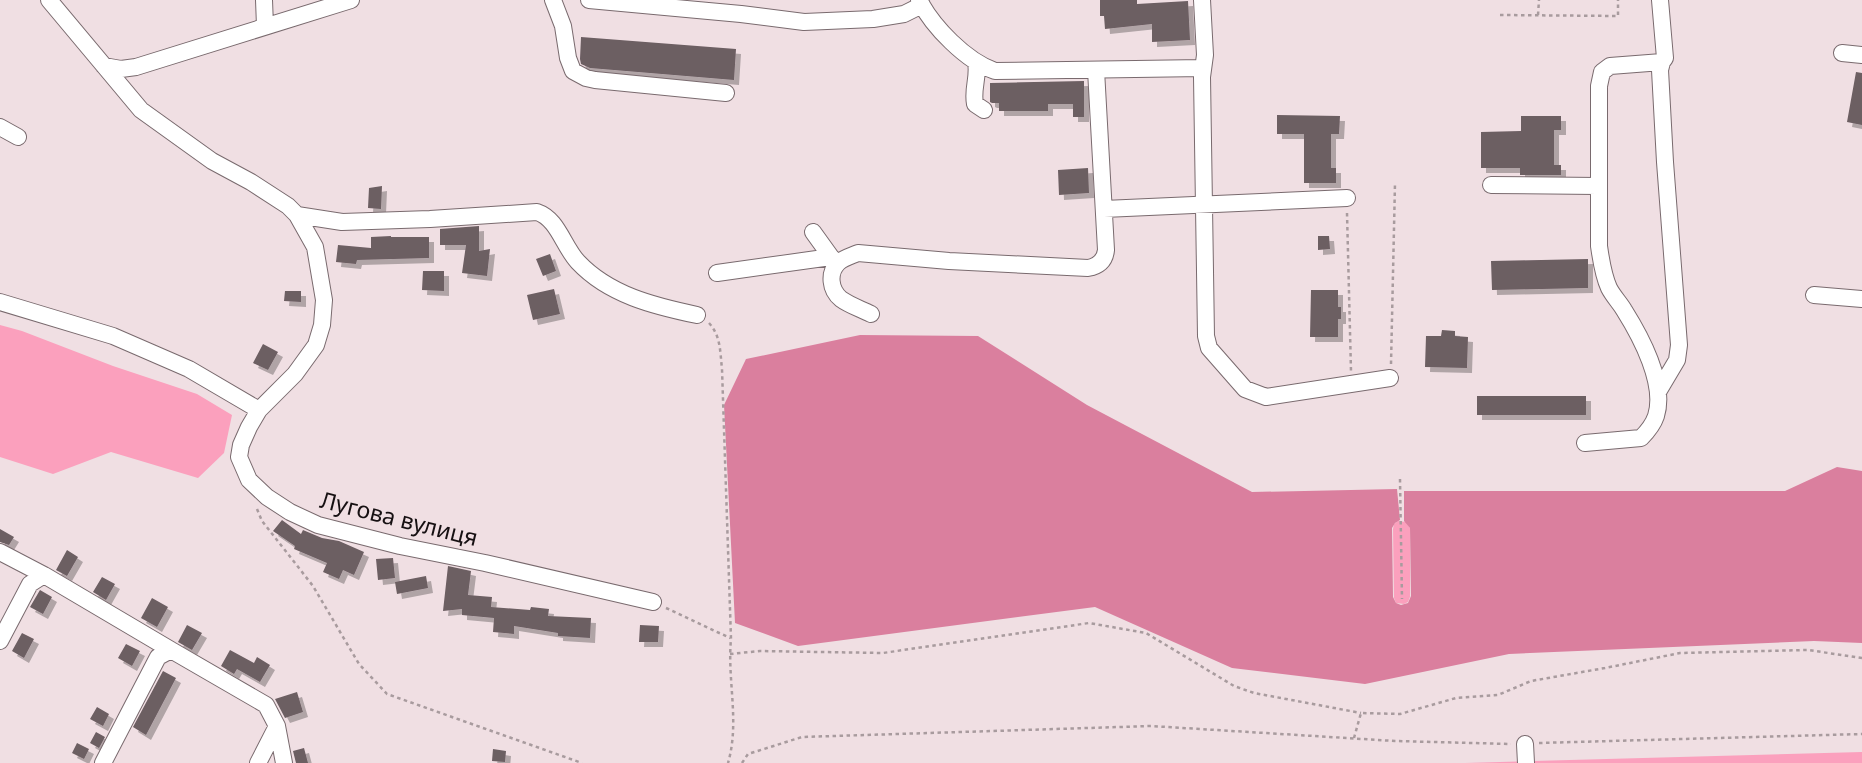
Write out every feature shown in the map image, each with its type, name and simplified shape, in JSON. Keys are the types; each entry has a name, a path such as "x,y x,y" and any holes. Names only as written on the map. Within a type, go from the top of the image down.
{"street":[{"path":"0,302 113,336 189,369 259,410 295,374 316,345 322,325 324,300 316,247 297,215 251,182 212,161 141,110 49,0"},
{"path":"264,0 265,26"},
{"path":"104,66 121,69 136,67 351,0"},
{"path":"553,0 563,26 568,58 573,71 578,74 596,80 726,93"},
{"path":"589,0 804,22 873,19 904,14 920,3 942,33 976,62 995,71 1203,68"},
{"path":"1202,0 1205,55 1206,336 1209,348 1245,389 1266,397 1390,378"},
{"path":"1658,392 1677,360 1679,330 1665,162 1660,69 1663,60 1660,0"},
{"path":"1842,52 1862,55"},
{"path":"1585,443 1641,438 1656,415 1658,392 1652,367 1626,313 1609,288 1602,266 1598,186 1600,77 1604,69 1610,66 1663,60"},
{"path":"976,62 978,72 973,93 975,104 984,110"},
{"path":"717,273 834,260 858,253 949,261 1090,268 1098,265 1106,254 1097,71"},
{"path":"0,127 18,138"},
{"path":"1491,186 1598,186"},
{"path":"1104,209 1347,198"},
{"path":"297,215 342,222 537,212 545,214 552,221 570,253 603,283 619,292 668,309 697,315"},
{"path":"813,232 834,260 831,281 836,293 841,299 871,314"},
{"path":"1814,295 1862,299"},
{"name":"Лугова вулиця","path":"259,410 241,445 239,457 248,480 290,512 318,525 400,546 653,602"},
{"path":"0,552 266,705 277,726 284,763"},
{"path":"0,641 30,584 44,575"},
{"path":"103,763 158,657 171,650"},
{"path":"258,763 277,726"},
{"path":"1525,744 1526,763"}],"path":[{"path":"1538,15 1539,0"},
{"path":"1500,15 1618,16 1618,0"},
{"path":"1390,378 1395,183"},
{"path":"1347,198 1351,384"},
{"path":"697,315 716,330 722,369 734,714 727,763"},
{"path":"1400,479 1402,599"},
{"path":"258,488 255,504 262,521 313,586 359,664 387,694 582,763"},
{"path":"653,602 731,639"},
{"path":"730,654 760,651 883,653 1089,623 1146,633 1234,686 1254,693 1361,713 1400,714 1456,698 1498,695 1531,681 1680,653 1808,650 1862,658"},
{"path":"1354,739 1361,713"},
{"path":"742,763 748,754 802,737 1151,726 1395,741 1525,744 1862,734"}],"shaded area":[{"path":"0,325 197,394 232,415 224,453 198,478 111,452 53,474 0,457"},
{"path":"860,335 978,336 1087,405 1252,492 1397,489 1400,520 1392,528 1393,597 1396,603 1401,605 1408,603 1411,596 1410,528 1404,521 1404,491 1785,491 1837,467 1862,471 1862,643 1814,641 1509,654 1365,684 1232,668 1095,607 798,646 735,623 724,405 746,359"},
{"path":"1398,521 1406,522 1410,528 1410,597 1404,604 1396,603 1394,598 1393,529"},
{"path":"1862,752 1862,763 1465,763"}],"building":[{"path":"1100,0 1137,0 1137,4 1188,1 1190,40 1152,42 1152,24 1105,29 1104,16 1100,16"},
{"path":"581,37 736,49 734,80 590,68 581,64"},
{"path":"1856,72 1862,73 1862,125 1847,122"},
{"path":"1084,81 1084,117 1073,117 1073,104 1048,104 1048,111 999,111 999,103 990,102 990,83"},
{"path":"1277,115 1340,116 1339,134 1331,134 1331,168 1336,168 1336,183 1304,183 1304,134 1277,134"},
{"path":"1521,116 1561,116 1561,130 1554,130 1554,165 1561,165 1561,175 1520,175 1520,168 1481,168 1481,132 1521,131"},
{"path":"1088,168 1089,193 1059,195 1058,170"},
{"path":"382,186 381,209 368,208 369,188"},
{"path":"479,226 479,251 490,249 487,276 462,273 466,245 440,245 440,229"},
{"path":"1318,236 1329,236 1330,249 1318,250"},
{"path":"371,237 429,237 429,258 357,260 356,264 336,262 338,245 371,248"},
{"path":"550,254 556,271 543,276 536,259"},
{"path":"1588,259 1588,288 1492,290 1491,261"},
{"path":"423,271 444,271 444,291 422,290"},
{"path":"554,289 560,314 533,320 527,295"},
{"path":"1311,290 1338,290 1341,319 1338,319 1338,337 1310,337"},
{"path":"285,291 301,291 301,302 284,301"},
{"path":"1442,330 1455,331 1455,336 1468,337 1467,368 1425,367 1426,336 1441,336"},
{"path":"263,344 278,352 268,370 253,363"},
{"path":"1477,396 1586,396 1586,415 1477,415"},
{"path":"282,520 301,534 303,530 364,552 354,575 343,570 339,579 323,572 327,563 294,549 295,546 273,531"},
{"path":"0,529 14,537 9,545 0,542"},
{"path":"67,550 78,557 67,576 56,570"},
{"path":"393,558 395,578 378,580 376,559"},
{"path":"448,566 471,571 468,595 492,597 491,607 530,610 531,607 549,609 548,616 591,618 590,638 558,636 558,633 514,626 514,634 493,632 494,618 462,615 462,609 443,611"},
{"path":"426,576 428,588 397,594 395,582"},
{"path":"102,577 115,584 106,600 93,592"},
{"path":"40,590 52,597 43,614 30,607"},
{"path":"152,598 168,607 157,627 141,618"},
{"path":"187,625 202,633 192,650 178,642"},
{"path":"640,625 659,626 658,642 639,642"},
{"path":"22,633 34,639 24,658 12,651"},
{"path":"126,644 140,651 132,666 118,658"},
{"path":"230,650 254,663 257,657 270,665 260,682 237,669 234,674 221,666"},
{"path":"163,671 176,678 146,735 133,727"},
{"path":"297,692 303,712 285,718 275,699"},
{"path":"97,707 109,714 103,726 90,719"},
{"path":"96,732 105,737 99,748 90,743"},
{"path":"77,743 89,749 84,759 72,753"},
{"path":"304,748 308,763 296,763 293,751"},
{"path":"493,749 506,751 505,762 492,761"}]}
